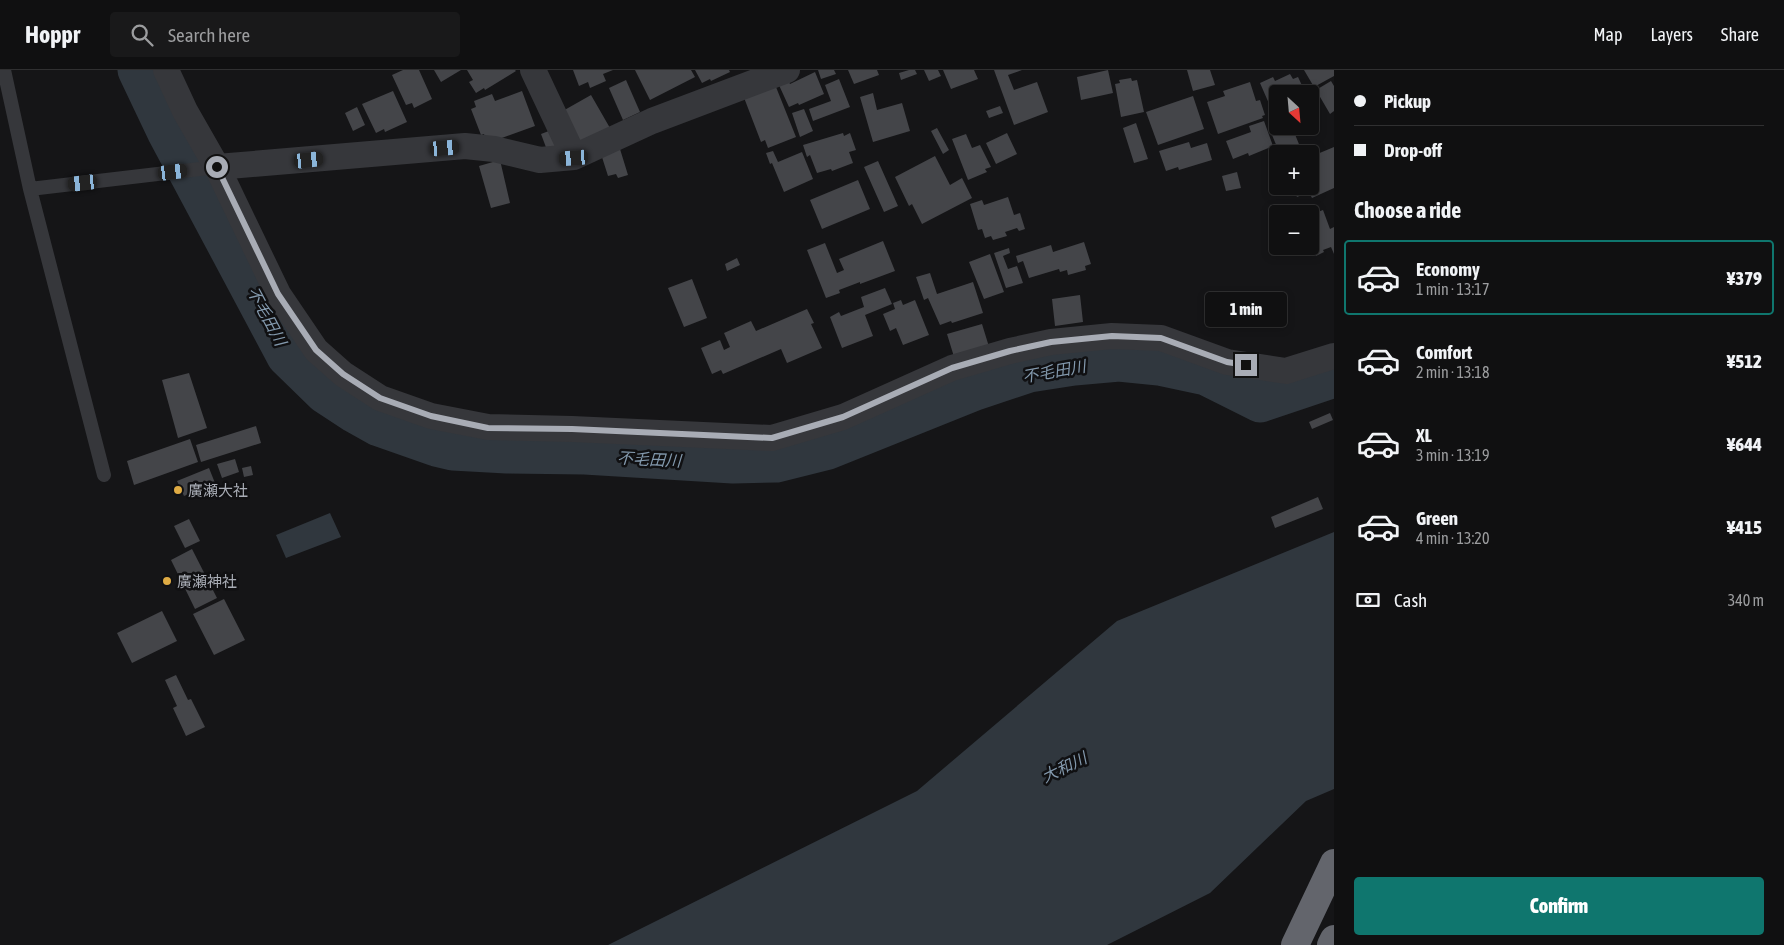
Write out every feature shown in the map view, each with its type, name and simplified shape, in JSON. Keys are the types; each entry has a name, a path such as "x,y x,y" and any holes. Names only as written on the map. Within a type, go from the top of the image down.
{"highway":[{"path":"1295,945 1334,863"},
{"path":"1331,945 1334,939"}],"street":[{"path":"166,70 185,111 217,167 278,294 316,350 343,374 380,398 431,416 488,428 572,429 772,438 843,417 952,368 1010,351 1051,342 1112,336 1161,338 1227,362 1286,372 1334,356"},
{"path":"533,70 574,158"},
{"path":"217,167 465,146 494,149 540,160 574,158 652,121 787,70"}],"lane":[{"path":"4,70 30,189 104,475"},
{"path":"30,189 217,167"}],"water":[{"path":"330,513 341,537 286,558 276,535"},
{"name":"大和川","path":"1334,532 1334,789 1306,801 1210,893 1107,945 608,945 917,791 1117,621"}],"building":[{"path":"403,70 419,70 432,99 414,108 412,103 406,105 392,75"},
{"path":"434,70 461,70 441,82"},
{"path":"467,70 516,71 485,90 484,88 476,93 469,82 473,80"},
{"path":"573,70 613,70 603,74 606,81 590,88 588,82 579,86"},
{"path":"635,70 691,70 695,77 650,100"},
{"path":"695,70 729,70 730,72 702,83"},
{"path":"818,70 834,70 836,74 821,79"},
{"path":"848,70 877,70 879,75 854,84"},
{"path":"915,70 917,74 901,80 899,73"},
{"path":"924,70 938,70 941,76 929,81"},
{"path":"943,70 974,70 978,79 951,89"},
{"path":"994,70 1022,70 1008,75 1014,90 1037,82 1048,112 1014,125"},
{"path":"1108,70 1113,93 1081,100 1077,77"},
{"path":"1187,70 1210,70 1215,85 1193,91"},
{"path":"1304,70 1334,70 1334,76 1318,85 1313,85"},
{"path":"815,72 824,94 799,105 798,103 789,107 778,83 787,79 790,84"},
{"path":"1290,74 1293,79 1298,77 1302,85 1269,85 1269,104 1260,83 1273,77 1275,81"},
{"path":"1131,78 1132,81 1137,80 1144,112 1121,117 1115,84 1120,83 1119,80"},
{"path":"839,79 850,107 813,121 809,109 831,101 825,85"},
{"path":"626,80 640,112 623,120 609,88"},
{"path":"1331,81 1334,86 1334,111 1330,114 1319,95 1319,88"},
{"path":"774,82 796,137 768,148 765,140 761,142 743,95"},
{"path":"1250,82 1256,101 1260,100 1265,115 1262,116 1263,118 1218,134 1207,102 1225,96 1223,91"},
{"path":"393,91 407,122 385,132 384,129 376,133 362,104"},
{"path":"522,91 535,126 499,139 486,141 484,134 481,135 471,109 476,107 474,101 492,94 495,101"},
{"path":"873,93 877,110 902,103 910,131 873,142 860,97"},
{"path":"591,95 610,128 579,145 561,112"},
{"path":"1193,96 1204,129 1158,145 1146,112"},
{"path":"1000,106 1003,113 989,118 986,111"},
{"path":"357,107 365,125 353,131 345,113"},
{"path":"804,109 813,131 800,137 792,113"},
{"path":"1264,121 1273,145 1269,145 1269,148 1249,156 1248,153 1233,159 1226,141 1251,132 1249,126"},
{"path":"1136,123 1148,159 1134,163 1123,128"},
{"path":"937,128 949,150 943,154 931,131"},
{"path":"554,129 560,145 547,150 541,134"},
{"path":"843,133 844,136 850,133 856,150 849,152 853,163 832,171 831,169 817,173 810,155 807,157 803,145"},
{"path":"1007,133 1017,154 996,164 986,143"},
{"path":"966,134 972,148 980,145 991,167 985,169 987,172 968,180 952,139"},
{"path":"1272,135 1295,135 1299,145 1276,145"},
{"path":"1189,142 1191,148 1207,143 1212,160 1179,170 1178,167 1166,171 1159,151"},
{"path":"1334,147 1334,188 1319,195 1319,153"},
{"path":"620,149 628,175 618,178 616,174 608,176 601,154"},
{"path":"773,151 778,162 802,152 813,179 784,192 766,153"},
{"path":"935,156 950,185 962,178 972,198 922,224 912,204 909,206 895,177"},
{"path":"500,160 510,203 491,208 479,166"},
{"path":"878,161 898,206 884,212 864,167"},
{"path":"1237,172 1241,188 1226,191 1222,176"},
{"path":"858,180 870,209 822,229 810,200"},
{"path":"1008,197 1014,215 1020,213 1025,229 1019,231 1017,228 1005,232 1007,236 993,240 991,236 985,238 982,229 978,230 970,204 982,200 984,205"},
{"path":"1323,210 1330,229 1334,227 1334,254 1331,247 1323,250 1324,252 1319,254 1319,212"},
{"path":"883,241 895,271 839,290 840,293 826,298 807,250 825,243 837,273 844,270 839,259"},
{"path":"1084,242 1091,264 1085,266 1086,270 1068,275 1067,270 1060,272 1059,269 1029,278 1023,261 1018,263 1016,256 1051,245 1053,252"},
{"path":"1009,248 1010,253 1003,256 1008,269 1017,266 1023,283 1006,288 994,253"},
{"path":"990,254 1004,292 984,299 969,262"},
{"path":"737,258 740,265 727,271 725,264"},
{"path":"930,273 937,294 973,282 983,313 940,325 928,298 924,300 916,277"},
{"path":"692,279 707,318 684,327 668,288"},
{"path":"885,288 892,304 865,315 873,336 842,348 830,317 839,312 841,316 864,307 861,297"},
{"path":"1080,295 1083,322 1055,326 1052,299"},
{"path":"901,300 903,305 915,300 929,335 903,345 896,328 890,331 883,314 895,309 893,303"},
{"path":"807,309 814,323 811,324 822,348 787,363 781,349 723,374 721,370 712,374 701,348 720,340 724,350 730,347 724,333 751,321 756,331"},
{"path":"982,324 990,350 955,360 947,334"},
{"path":"189,373 207,428 178,438 162,380"},
{"path":"1330,413 1333,420 1312,429 1309,422"},
{"path":"256,426 261,443 201,462 196,445"},
{"path":"190,439 198,462 134,485 127,461"},
{"path":"235,459 239,472 222,478 217,464"},
{"path":"251,466 253,475 244,477 242,468"},
{"path":"209,468 215,483 184,496 177,481"},
{"path":"1318,497 1323,509 1275,528 1271,517"},
{"path":"189,519 200,541 185,548 174,526"},
{"path":"192,549 217,598 195,609 171,560"},
{"path":"224,599 245,640 214,655 193,614"},
{"path":"162,611 177,641 132,663 117,633"},
{"path":"176,675 188,700 191,699 205,727 186,736 173,708 177,706 165,680"}],"waterway":[{"name":"不毛田川","path":"138,70 167,131 287,356 325,393 354,412 379,426 436,446 453,450 507,453 585,454 733,463 776,462 828,449 975,390 1029,372 1074,365 1119,361 1159,365 1206,375 1260,402 1334,377"}],"place":[{"name":"廣瀬大社","path":"178,490"},
{"name":"廣瀬神社","path":"167,581"}],"route":[{"path":"217,167 278,294 316,350 343,374 380,398 431,416 488,428 572,429 772,438 843,417 952,368 1010,351 1051,342 1112,336 1161,338 1227,362 1246,365"}]}
